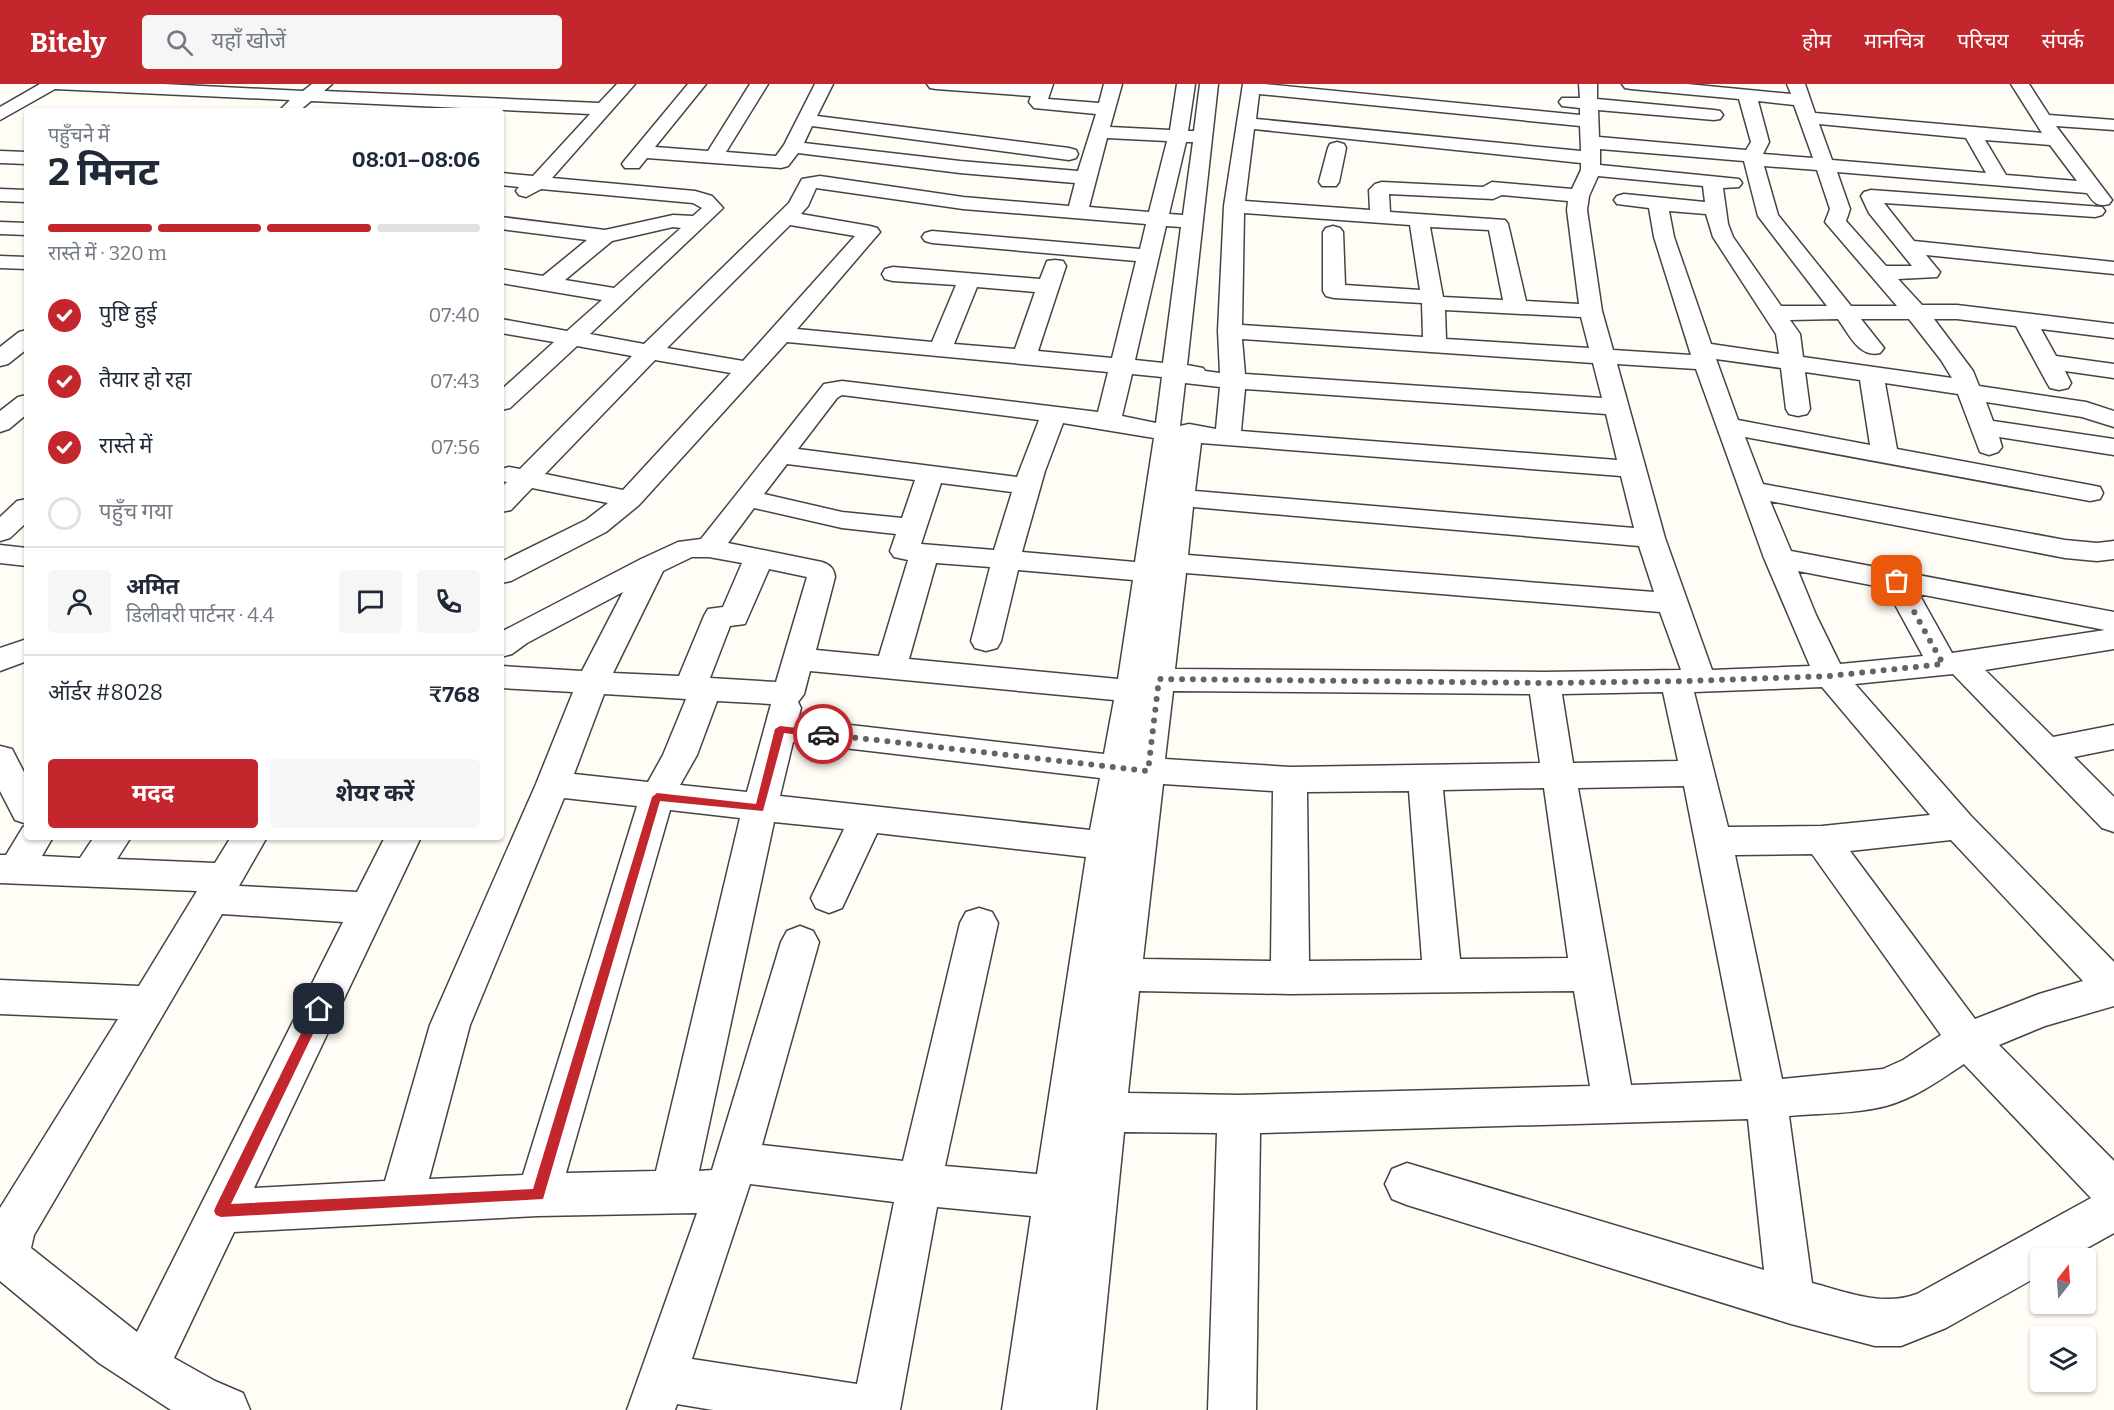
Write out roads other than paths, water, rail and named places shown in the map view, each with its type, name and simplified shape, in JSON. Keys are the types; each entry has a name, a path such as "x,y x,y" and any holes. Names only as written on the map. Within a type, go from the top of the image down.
{"street":[{"path":"0,116 52,84 184,87 457,107 533,106 604,109"},
{"path":"292,108 323,84"},
{"path":"378,100 396,84"},
{"path":"457,107 483,84"},
{"path":"504,208 539,181 626,84"},
{"path":"611,188 697,84"},
{"path":"714,157 759,84"},
{"path":"643,152 781,162 793,147 824,84"},
{"path":"936,84 1042,88 1038,102 1040,104 1106,109"},
{"path":"1077,213 1113,84"},
{"path":"1108,421 1178,136 1186,84"},
{"path":"1631,84 1802,101 1972,133 2056,140"},
{"path":"2020,84 2042,120 2100,202"},
{"path":"1196,262 1192,222 1207,143 1236,99 1304,88 1588,143"},
{"path":"1429,114 1432,89 1588,143 1712,181 1759,185"},
{"path":"1379,206 1379,190 1382,188 1492,186 1645,117 1708,120 1693,90"},
{"path":"533,106 549,92"},
{"path":"222,108 243,93"},
{"path":"1747,95 1760,142 1753,158 1768,216 1872,348"},
{"path":"1236,99 1429,114"},
{"path":"1236,99 1588,143 2000,181 2100,202"},
{"path":"1236,99 1337,148 1588,143"},
{"path":"1228,439 1233,381 1223,335 1234,206 1236,99"},
{"path":"1802,101 1840,209 1835,222 1951,356 1968,390 1986,437 2114,447"},
{"path":"0,116 24,118"},
{"path":"1645,117 1649,147"},
{"path":"806,120 1092,157"},
{"path":"2042,120 2114,125"},
{"path":"1100,132 1178,136 1207,143"},
{"path":"1972,133 2000,181"},
{"path":"1072,1410 1086,1112 1133,770 1157,565 1187,374 1207,143"},
{"path":"1588,143 1577,210 1591,311 1652,538 1672,603 1688,681 1697,773 1714,841 1766,1099 1791,1301"},
{"path":"1818,144 1840,146"},
{"path":"793,147 960,167 1086,178"},
{"path":"1328,195 1337,148"},
{"path":"0,157 24,158"},
{"path":"1965,157 1988,159"},
{"path":"1401,166 1401,188"},
{"path":"504,179 611,188 705,200 713,208 504,400"},
{"path":"2100,202 2114,179"},
{"path":"1712,181 1715,209 1723,237 1788,334 1798,409"},
{"path":"504,501 649,352 786,218 802,201 809,183 951,201 1192,222"},
{"path":"1492,186 1516,307"},
{"path":"0,195 24,196"},
{"path":"1234,206 1328,195 1379,206 1419,220 1498,224"},
{"path":"1328,195 1379,206"},
{"path":"1879,273 1929,272 1876,209 1871,196 2027,207 2100,202"},
{"path":"1624,200 1715,209"},
{"path":"1954,202 1970,226"},
{"path":"1086,1112 1239,1114 1614,1106 1766,1099 1866,1091 1887,1086 1917,1073 1967,1040 2039,1011 2114,988 1959,826 1830,676 1812,639 1728,426 1664,237 1658,203"},
{"path":"2027,207 2044,230"},
{"path":"504,572 596,526 629,499 776,339 870,232 786,218"},
{"path":"1419,220 1432,300 1435,345"},
{"path":"504,223 605,236 673,221 698,223"},
{"path":"1333,232 1335,338"},
{"path":"547,284 605,236"},
{"path":"932,237 1149,256"},
{"path":"1908,247 2114,268"},
{"path":"1024,358 1061,248"},
{"path":"0,262 24,263"},
{"path":"1988,273 2114,288"},
{"path":"893,274 1049,286"},
{"path":"504,277 619,296"},
{"path":"940,350 969,281"},
{"path":"1334,291 1516,307 1591,311"},
{"path":"1775,313 1957,312 2114,331"},
{"path":"2024,319 2054,373 2114,371"},
{"path":"504,327 748,369"},
{"path":"776,339 782,335 1123,367 1233,381 1472,373 1602,355 1704,357 1793,363 1871,374 2086,410 2114,419"},
{"path":"1223,335 1335,338 1435,345 1472,373 1617,407"},
{"path":"0,359 24,339"},
{"path":"1871,374 1885,454"},
{"path":"709,548 833,389 842,388 1108,421 1178,434 1634,469"},
{"path":"0,424 24,404"},
{"path":"986,641 1026,486 1054,415"},
{"path":"1728,426 2090,493"},
{"path":"1157,565 1182,498 1178,434"},
{"path":"782,455 1026,486"},
{"path":"504,474 629,499"},
{"path":"930,475 904,551 924,555 1005,561 1157,565 1672,603"},
{"path":"1754,490 2065,549 2097,552 2114,550"},
{"path":"1182,498 1652,538"},
{"path":"748,499 842,520 911,527"},
{"path":"0,532 24,510"},
{"path":"504,645 516,636 651,564 688,548 709,548 820,572 821,577 797,659 760,808 673,1191"},
{"path":"0,554 24,557"},
{"path":"891,668 924,555"},
{"path":"690,688 759,558"},
{"path":"1779,558 2114,622"},
{"path":"401,1202 450,1025 553,784 593,681 651,564"},
{"path":"1897,581 1951,664 2114,819"},
{"path":"2021,604 2106,646"},
{"path":"797,659 891,668 1142,683 1544,683 1830,676 2106,646"},
{"path":"0,660 24,650"},
{"path":"504,677 788,694"},
{"path":"1544,683 1590,974 1614,1106"},
{"path":"538,1195 657,797 680,755 705,690 690,688"},
{"path":"780,729 1133,770 1290,780 1697,773"},
{"path":"2044,751 2114,737"},
{"path":"0,758 24,805"},
{"path":"1105,974 1105,845 1133,770"},
{"path":"1425,777 1442,976"},
{"path":"1290,780 1290,978"},
{"path":"553,784 1105,845"},
{"path":"829,898 866,820"},
{"path":"1714,841 1822,840 1959,826"},
{"path":"8,869 32,840"},
{"path":"90,873 111,840"},
{"path":"226,1410 212,1405 145,1368 7,1267 13,1228 247,840"},
{"path":"145,1368 402,840"},
{"path":"1822,840 1967,1040 2114,1191"},
{"path":"8,869 90,873 368,908"},
{"path":"876,1410 920,1184 979,923"},
{"path":"800,942 731,1177 657,1394 870,1410"},
{"path":"1105,974 1290,978 1590,974"},
{"path":"0,997 150,1003"},
{"path":"1026,1410 1055,1197 1086,1112"},
{"path":"1232,1410 1239,1114"},
{"path":"221,1211 538,1195 673,1191 731,1177 920,1184 1055,1197"},
{"path":"1407,1184 1791,1301 1875,1323 1901,1323 1930,1312 2114,1209"}]}
